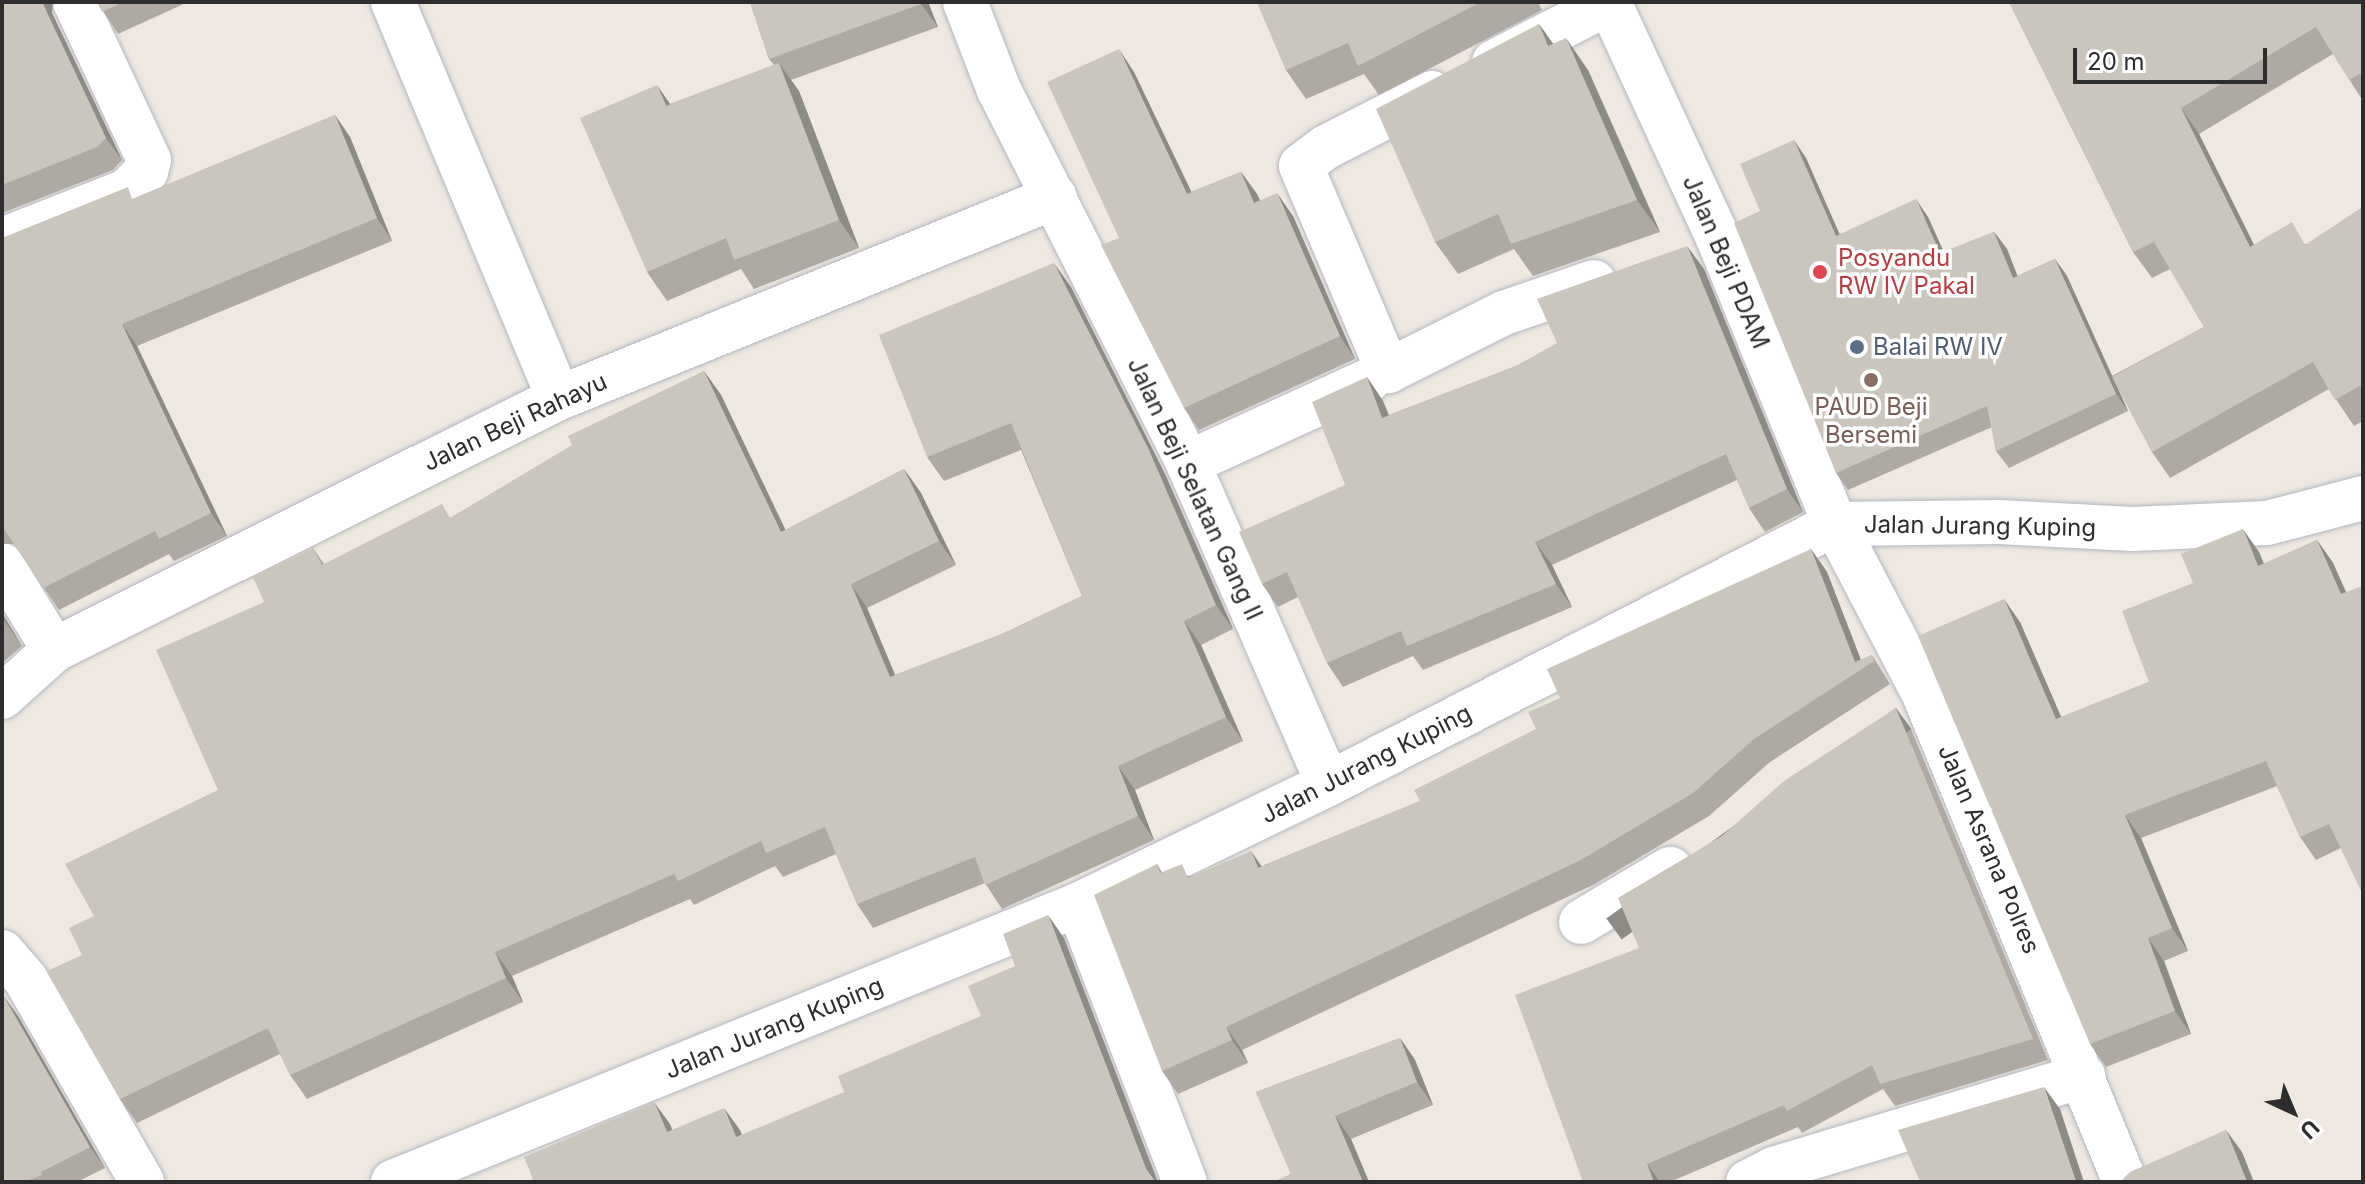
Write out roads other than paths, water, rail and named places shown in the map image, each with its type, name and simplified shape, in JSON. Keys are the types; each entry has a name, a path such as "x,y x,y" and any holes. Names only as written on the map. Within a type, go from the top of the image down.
{"street":[{"path":"2,240 127,191 146,171 149,160 75,2"},
{"path":"393,2 559,398"},
{"name":"Jalan Beji Selatan Gang II","path":"965,2 999,90 1188,463 1328,784"},
{"path":"1388,371 1303,176 1303,163 1609,3"},
{"name":"Jalan Beji PDAM","path":"1609,3 1718,238 1835,524"},
{"name":"Jalan Beji Rahayu","path":"2,697 54,650 559,398 1055,197"},
{"path":"1675,253 1718,238"},
{"path":"1188,463 1388,371 1504,313 1632,268"},
{"name":"Jalan Jurang Kuping","path":"393,1182 1078,905 1328,784 1835,524 1999,522 2133,529 2267,523 2363,498"},
{"name":"Jalan Asrana Polres","path":"1835,524 1923,692 2125,1182"},
{"path":"2,565 54,650"},
{"path":"1885,717 1923,692"},
{"path":"1581,922 1711,844"},
{"path":"1078,905 1185,1182"},
{"path":"2,952 26,980 142,1182"},
{"path":"1748,1182 1773,1169 2083,1076"}],"place":[{"name":"Posyandu RW IV Pakal","path":"1820,272"},
{"name":"Balai RW IV","path":"1857,347"},
{"name":"PAUD Beji Bersemi","path":"1871,380"}]}
